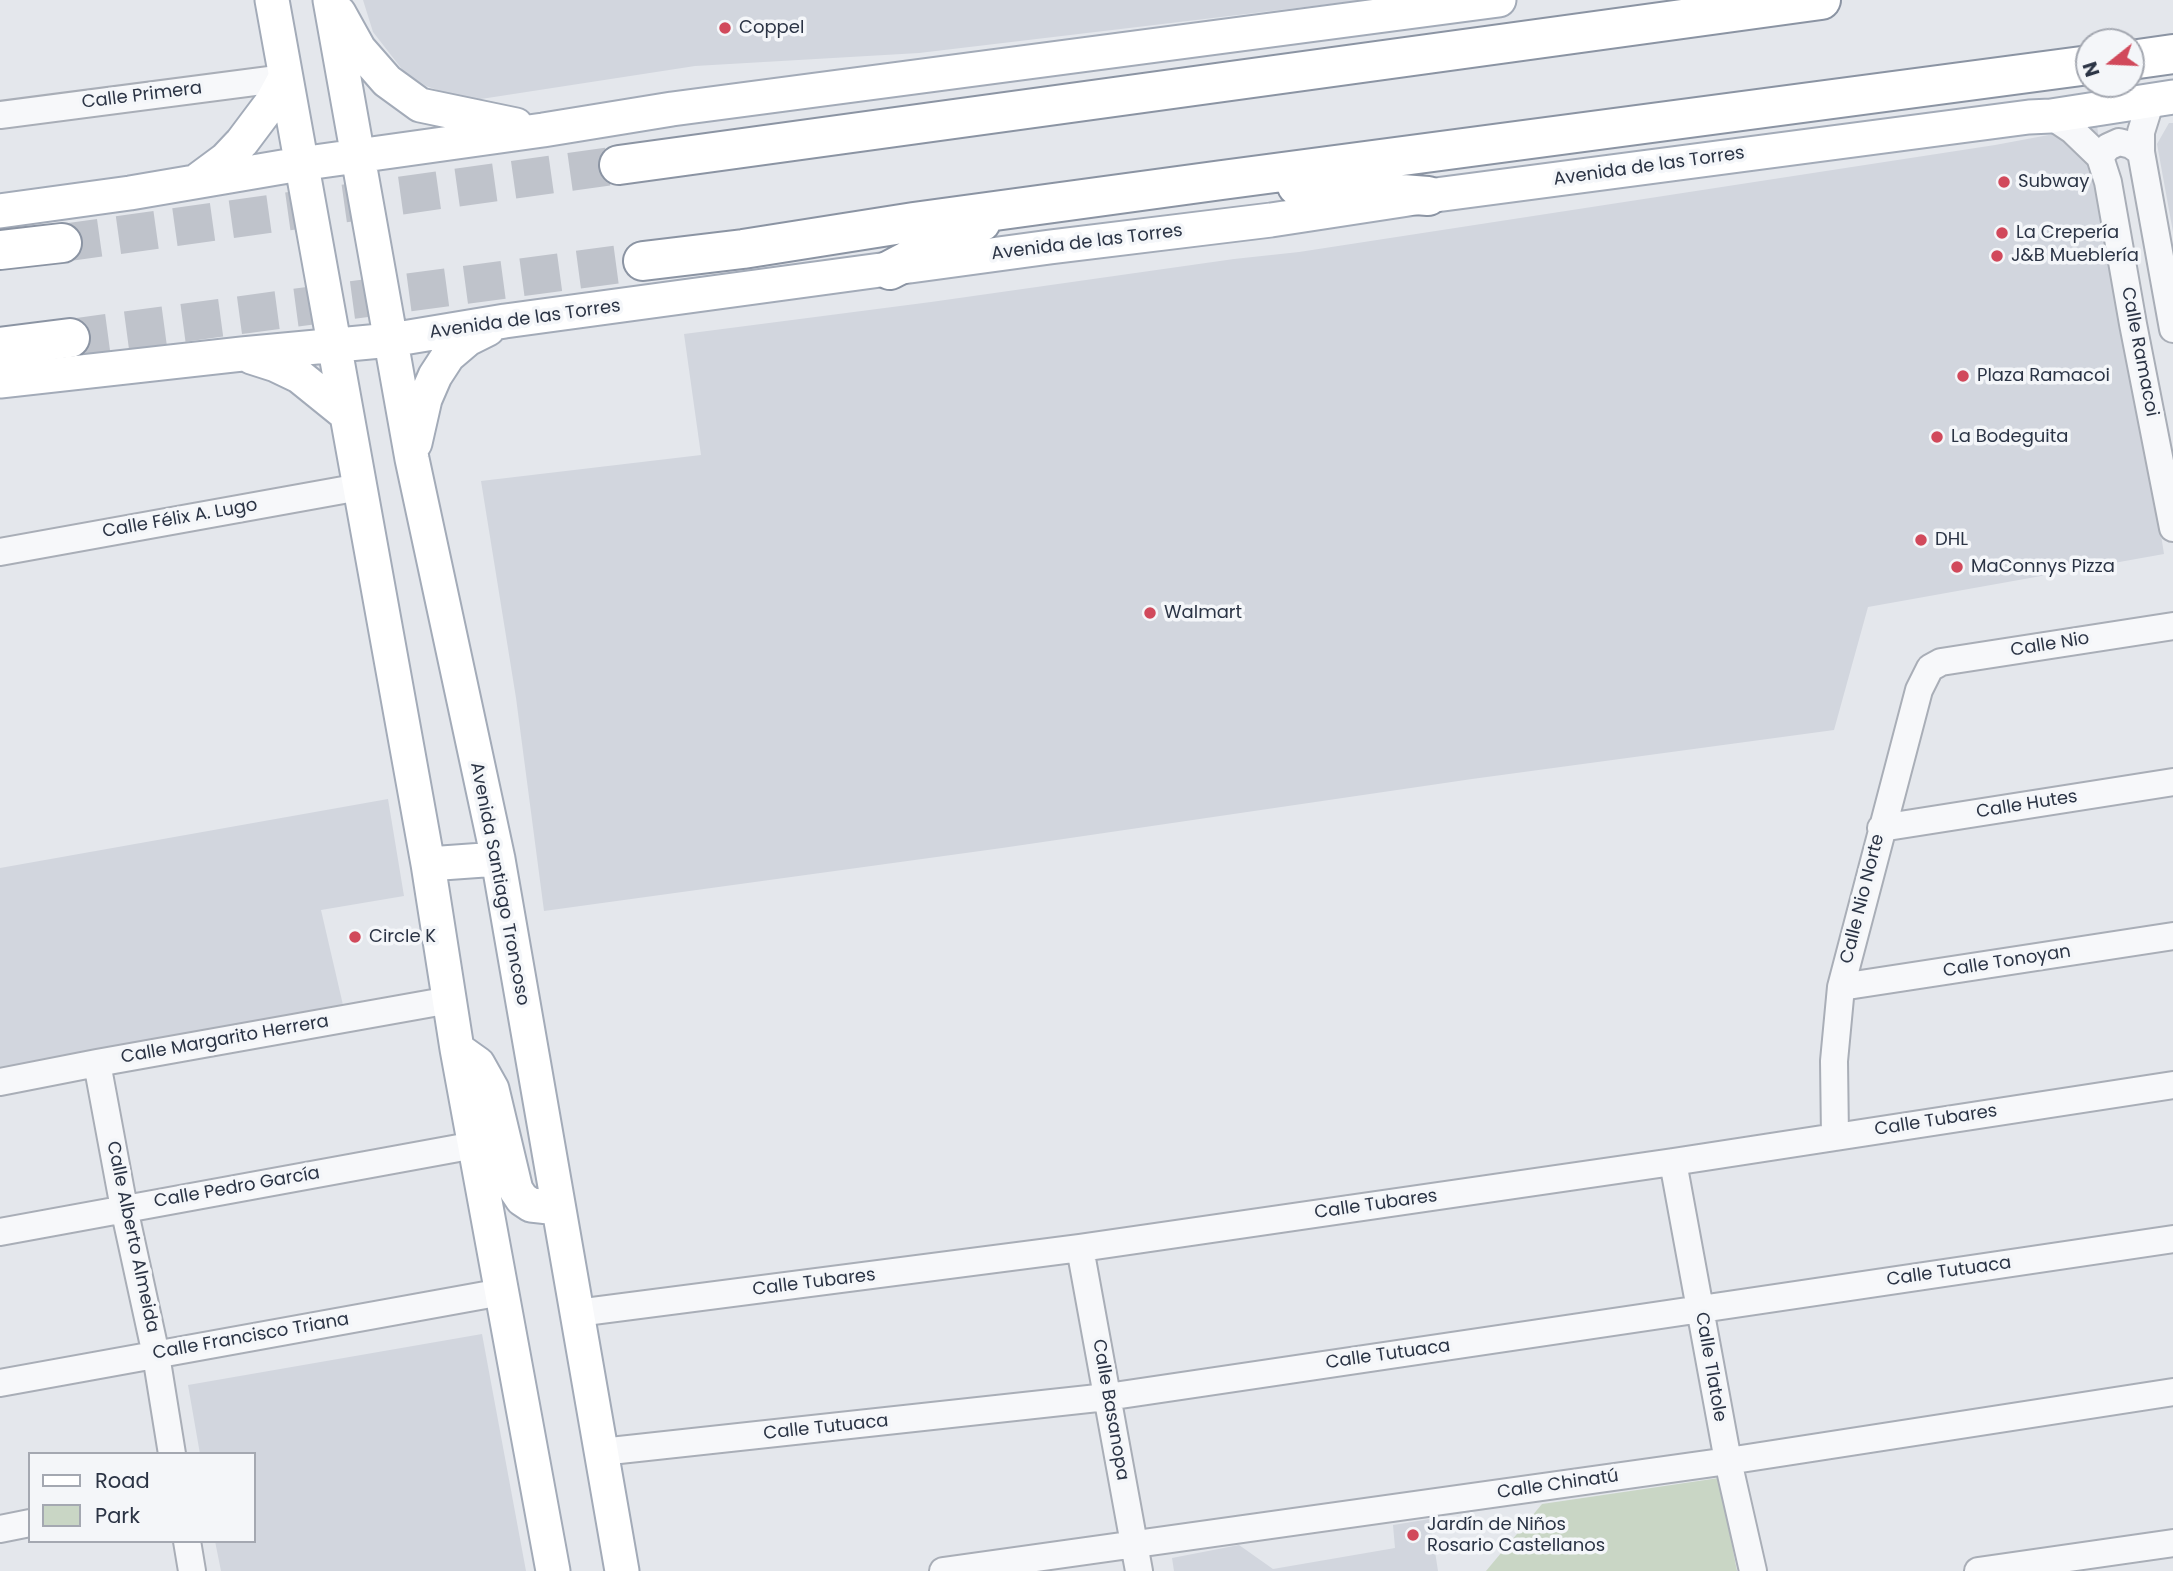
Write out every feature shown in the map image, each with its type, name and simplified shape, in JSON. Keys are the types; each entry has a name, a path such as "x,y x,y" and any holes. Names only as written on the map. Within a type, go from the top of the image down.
{"highway":[{"path":"619,165 1821,0"},
{"path":"2145,58 2173,54"},
{"path":"643,261 743,249 1006,209 2075,67"},
{"path":"1222,180 1428,197"},
{"path":"890,270 1006,209"},
{"path":"0,250 62,243"},
{"path":"0,347 70,338"}],"main road":[{"path":"272,0 428,864 457,1049 553,1571"},
{"path":"331,0 359,49 387,81 419,105 542,130"},
{"path":"331,0 356,156"},
{"path":"0,211 130,194 300,164 697,105 1427,5 1499,0"},
{"path":"196,181 226,159 242,142 272,102 285,78"},
{"name":"Avenida de las Torres","path":"0,381 391,340 505,321 2051,116 2162,98"},
{"name":"Avenida Santiago Troncoso","path":"356,156 412,459 498,859 622,1571"},
{"path":"412,459 425,399 448,356 468,339 505,321"},
{"path":"242,354 299,376 346,414"},
{"path":"428,864 498,859"},
{"path":"457,1049 478,1064 492,1089 516,1190 522,1199 531,1205 558,1208"}],"street":[{"name":"Calle Primera","path":"0,115 285,78"},
{"path":"2162,98 2141,132 2141,152 2173,329"},
{"name":"Calle Ramacoi","path":"2051,116 2073,130 2100,157 2108,182 2130,311 2173,528"},
{"path":"2100,157 2108,147 2119,142 2131,145 2141,152"},
{"name":"Calle Félix A. Lugo","path":"0,552 360,487"},
{"name":"Calle Nio","path":"1930,668 1941,662 2173,626"},
{"name":"Calle Nio Norte","path":"1835,1137 1834,1060 1841,988 1919,690 1930,668"},
{"name":"Calle Hutes","path":"1881,828 2173,782"},
{"name":"Calle Tonoyan","path":"1841,988 2173,936"},
{"name":"Calle Margarito Herrera","path":"0,1082 97,1062 450,1000"},
{"name":"Calle Alberto Almeida","path":"97,1062 124,1208 156,1355 172,1452"},
{"name":"Calle Tubares","path":"577,1313 1080,1248 1673,1162 2173,1085"},
{"name":"Calle Pedro García","path":"0,1232 475,1145"},
{"name":"Calle Tlatole","path":"1673,1162 1728,1461 1753,1571"},
{"name":"Calle Tutuaca","path":"601,1452 1107,1396 2173,1240"},
{"name":"Calle Basanopa","path":"1080,1248 1139,1571"},
{"name":"Calle Francisco Triana","path":"0,1383 502,1292"},
{"name":"Calle Chinatú","path":"943,1571 1728,1461 2173,1391"},
{"path":"0,1529 28,1523"},
{"path":"187,1543 192,1571"},
{"path":"1978,1571 2173,1543"}],"shaded area":[{"path":"363,0 1364,0 919,53 695,66 468,101 426,86 405,73 373,32"},
{"path":"2169,123 2173,123 2173,232 2157,144"},
{"path":"2097,126 2164,554 1868,607 1834,730 544,911 516,698 481,481 701,455 684,334 1299,252 1995,145"},
{"path":"388,799 404,896 321,910 343,1005 0,1071 0,868"},
{"path":"482,1334 526,1571 221,1571 215,1543 256,1543 256,1452 200,1452 188,1385"},
{"name":"Jardín de Niños Rosario Castellanos","path":"1430,1519 1438,1571 1174,1571 1172,1558 1239,1545 1273,1569 1395,1548 1393,1525"}],"green space":[{"path":"1719,1478 1737,1571 1486,1571 1542,1504"}],"tunnel":[{"path":"62,243 619,165"},
{"path":"70,338 643,261"}],"place":[{"name":"Coppel","path":"725,28"},
{"name":"Subway","path":"2004,182"},
{"name":"La Crepería","path":"2002,233"},
{"name":"J&B Mueblería","path":"1997,256"},
{"name":"Plaza Ramacoi","path":"1963,376"},
{"name":"La Bodeguita","path":"1937,437"},
{"name":"DHL","path":"1921,540"},
{"name":"MaConnys Pizza","path":"1957,567"},
{"name":"Walmart","path":"1150,613"},
{"name":"Circle K","path":"355,937"},
{"name":"Jardín de Niños Rosario Castellanos","path":"1413,1535"}]}
